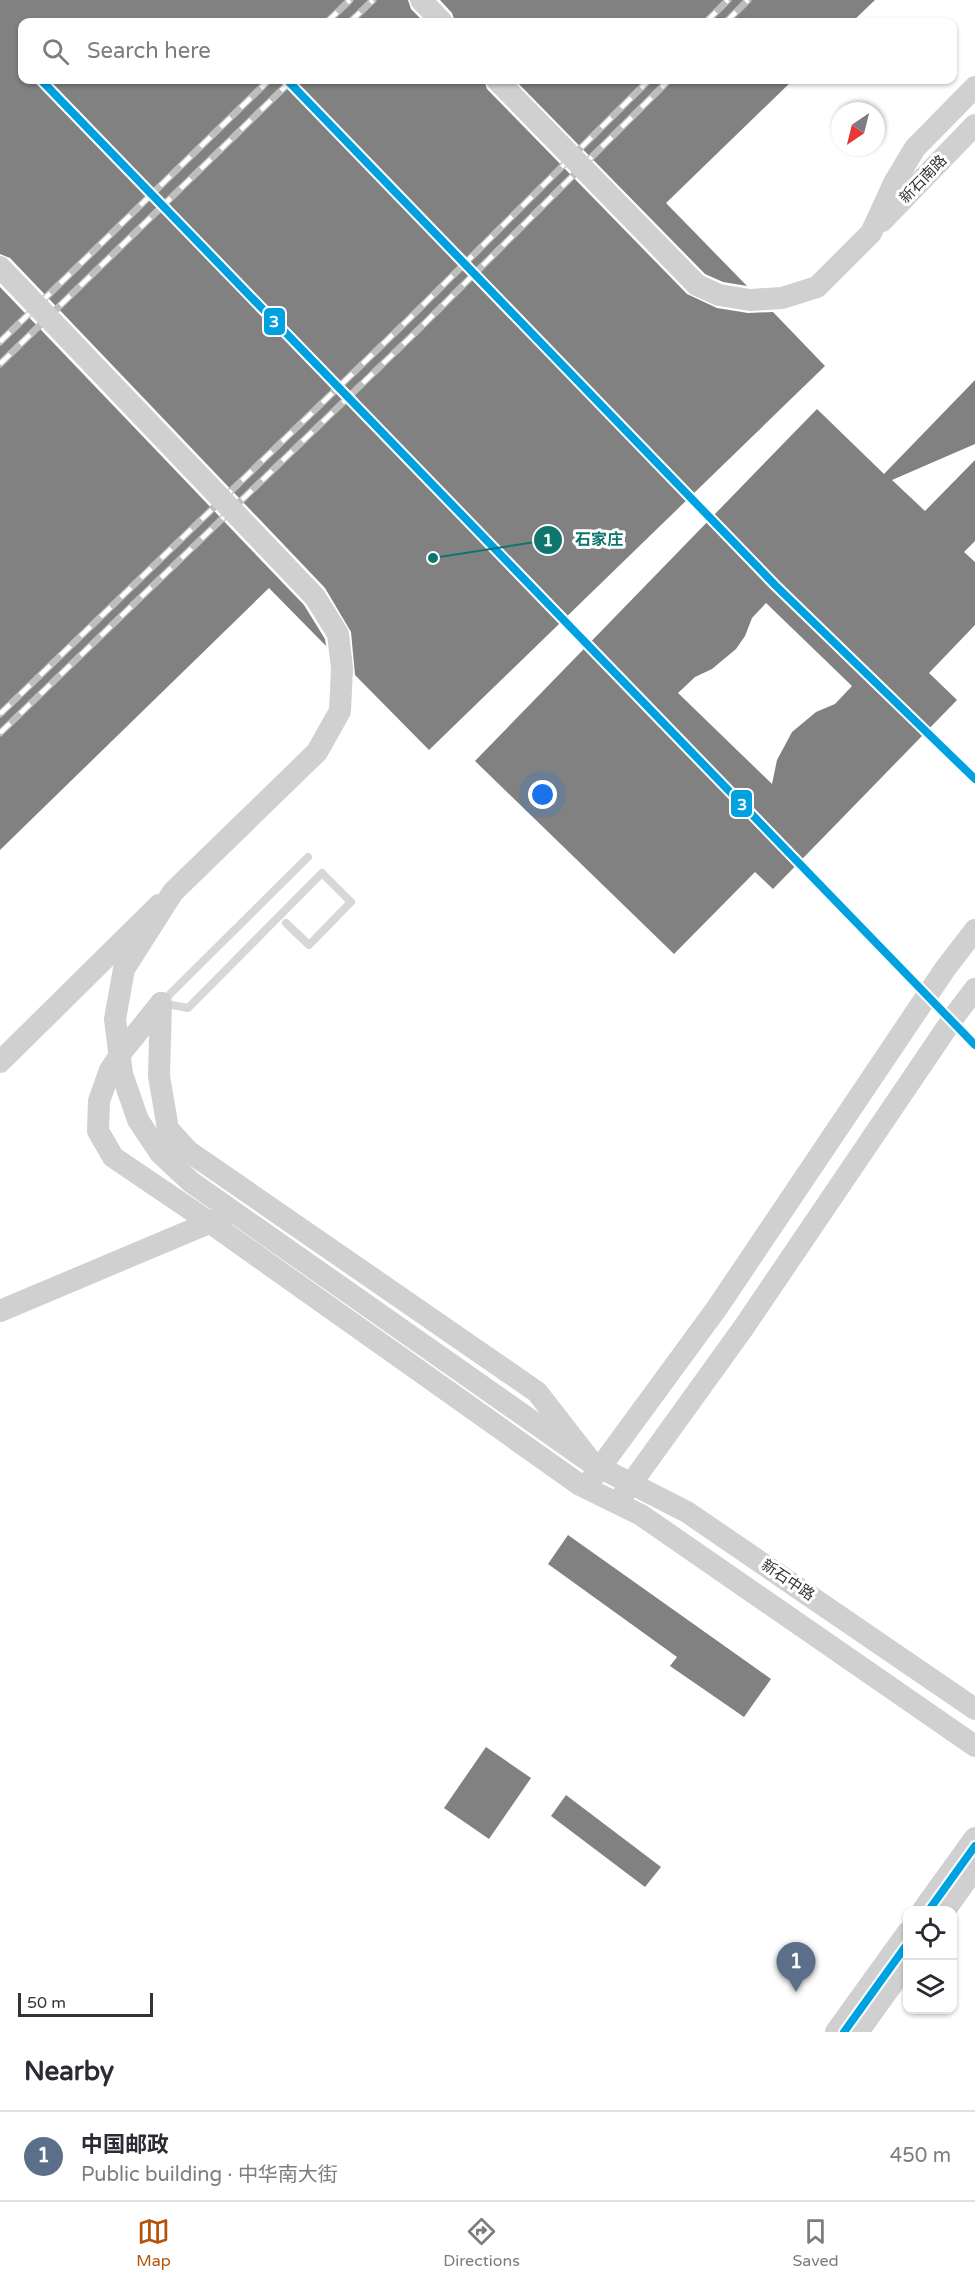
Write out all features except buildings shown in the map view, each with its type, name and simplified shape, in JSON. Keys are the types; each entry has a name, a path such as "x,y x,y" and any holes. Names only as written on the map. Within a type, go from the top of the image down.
{"main road":[{"path":"421,0 438,18"},
{"name":"新石南路","path":"501,84 697,285 708,291 734,298 766,300 790,297 810,291 823,282 975,125"},
{"path":"871,233 894,183 915,148 975,87"},
{"path":"0,267 315,597 338,634 342,668 340,711 317,752 0,1062"},
{"name":"新石中路","path":"173,892 124,969 116,1019 122,1074 138,1120 160,1153 191,1182 597,1466 687,1512 975,1709"},
{"path":"586,1487 597,1466 717,1308 945,969 975,930"},
{"path":"616,1503 744,1327 975,989"},
{"path":"161,1003 159,1076 168,1129 188,1151 537,1392 597,1466"},
{"name":"新石中路","path":"161,1003 110,1070 99,1101 98,1131 113,1157 586,1487 641,1515 975,1746"},
{"path":"0,1311 212,1224 255,1199"},
{"path":"927,1906 975,1838"},
{"path":"948,1906 975,1868"},
{"path":"836,2032 903,1939"},
{"path":"858,2032 903,1969"}],"lane":[{"path":"161,1003 308,857"},
{"path":"161,1003 188,1008 322,873 351,902 309,945 286,923"}],"railway":[{"path":"331,18 350,0"},
{"path":"354,18 373,0"},
{"path":"710,18 728,0"},
{"path":"730,18 748,0"},
{"path":"0,342 265,84"},
{"path":"0,364 288,84"},
{"path":"0,714 408,320 645,84"},
{"path":"0,733 420,328 665,84"}],"transit line":[{"name":"3","path":"45,84 975,1045"},
{"name":"3","path":"291,84 775,585 975,779"},
{"name":"3","path":"932,1906 975,1846"},
{"name":"3","path":"844,2032 903,1950"}],"place":[{"name":"石家庄","path":"433,558"},
{"name":"中国邮政","path":"796,1992"}]}
